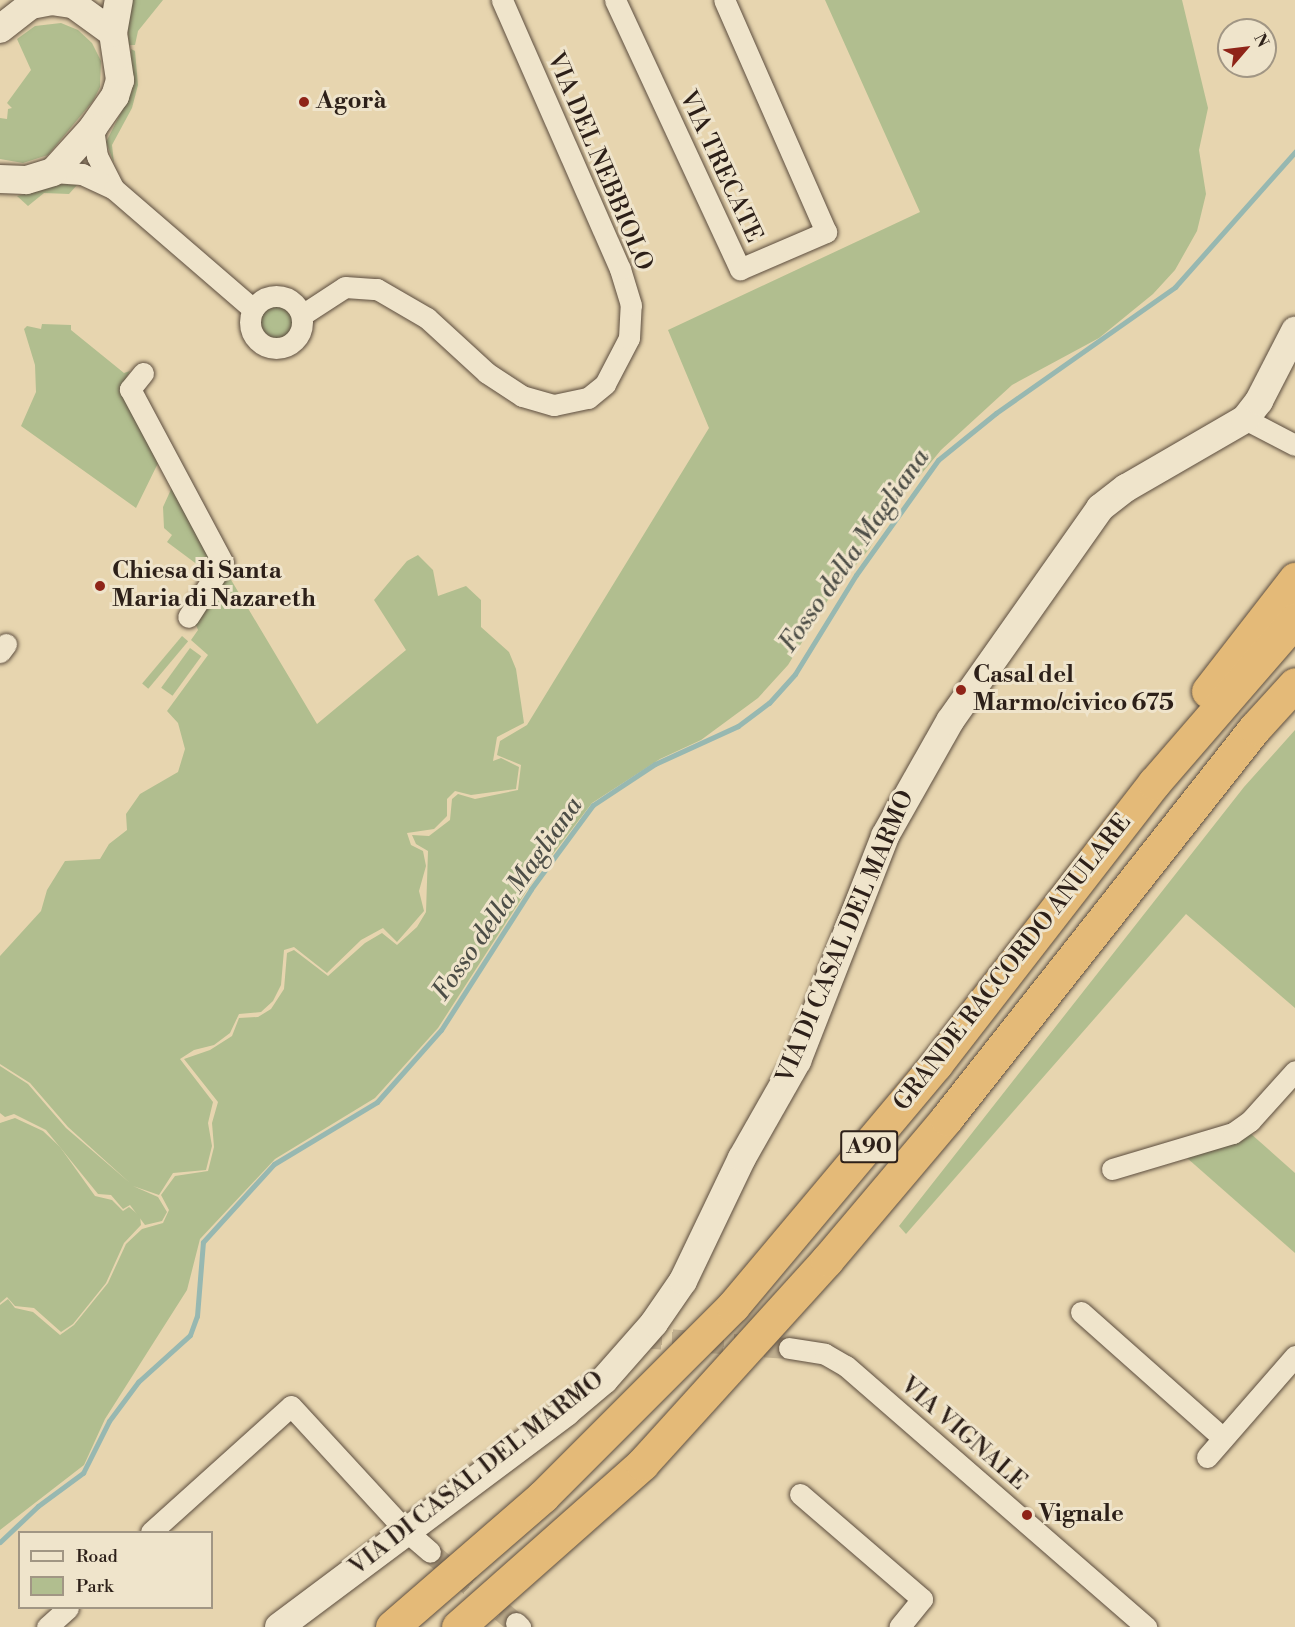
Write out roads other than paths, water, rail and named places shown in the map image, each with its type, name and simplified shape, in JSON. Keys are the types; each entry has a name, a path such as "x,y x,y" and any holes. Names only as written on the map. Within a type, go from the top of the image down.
{"highway":[{"path":"1154,783 1212,685 1295,579"},
{"name":"GRANDE RACCORDO ANULARE","path":"392,1627 543,1496 733,1306 929,1073 1154,783 1295,620"},
{"name":"GRANDE RACCORDO ANULARE","path":"458,1627 642,1464 790,1302 946,1119 1128,886 1295,684"}],"main road":[{"path":"2,182 52,172 93,128 115,96 120,80 113,33 119,0"},
{"path":"0,29 40,1 84,9 113,33"},
{"name":"VIA DI CASAL DEL MARMO","path":"279,1627 588,1394 668,1304 796,1061 885,836 950,721 1076,537 1108,500 1245,419 1259,401 1295,331"}],"street":[{"name":"VIA DEL NEBBIOLO","path":"302,315 345,287 377,289 427,318 487,373 522,396 554,405 588,398 605,384 629,338 631,305 620,269 502,0"},
{"name":"VIA TRECATE","path":"615,0 740,269 826,232 724,0"},
{"path":"93,128 97,156 114,189"},
{"path":"52,172 92,177 114,189 253,309"},
{"path":"284,296 298,307 302,315 297,339 273,348 253,334 253,309 266,297 284,296"},
{"path":"143,373 130,389 223,563 188,617"},
{"path":"1245,419 1295,445"},
{"path":"1112,1169 1233,1133 1250,1121 1295,1071"},
{"path":"1081,1312 1223,1438"},
{"name":"VIA VIGNALE","path":"789,1348 825,1354 846,1366 1146,1627"},
{"path":"1206,1457 1295,1356"},
{"path":"153,1531 291,1406 405,1530 430,1552"},
{"path":"800,1494 922,1599 899,1627"},
{"path":"47,1627 67,1609"}],"waterway":[{"name":"Fosso della Magliana","path":"0,1542 38,1506 83,1473 109,1421 138,1382 190,1335 197,1316 203,1242 274,1164 377,1102 441,1030 531,889 593,805 655,764 738,726 769,703 795,674 856,575 938,460 996,413 1175,287 1295,152"}],"tunnel":[{"path":"641,1337 789,1348"},
{"path":"430,1552 516,1623"}],"place":[{"name":"Agorà","path":"304,102"},
{"name":"Chiesa di Santa Maria di Nazareth","path":"100,586"},
{"name":"Casal del Marmo/civico 675","path":"961,690"},
{"name":"Vignale","path":"1027,1515"}]}
